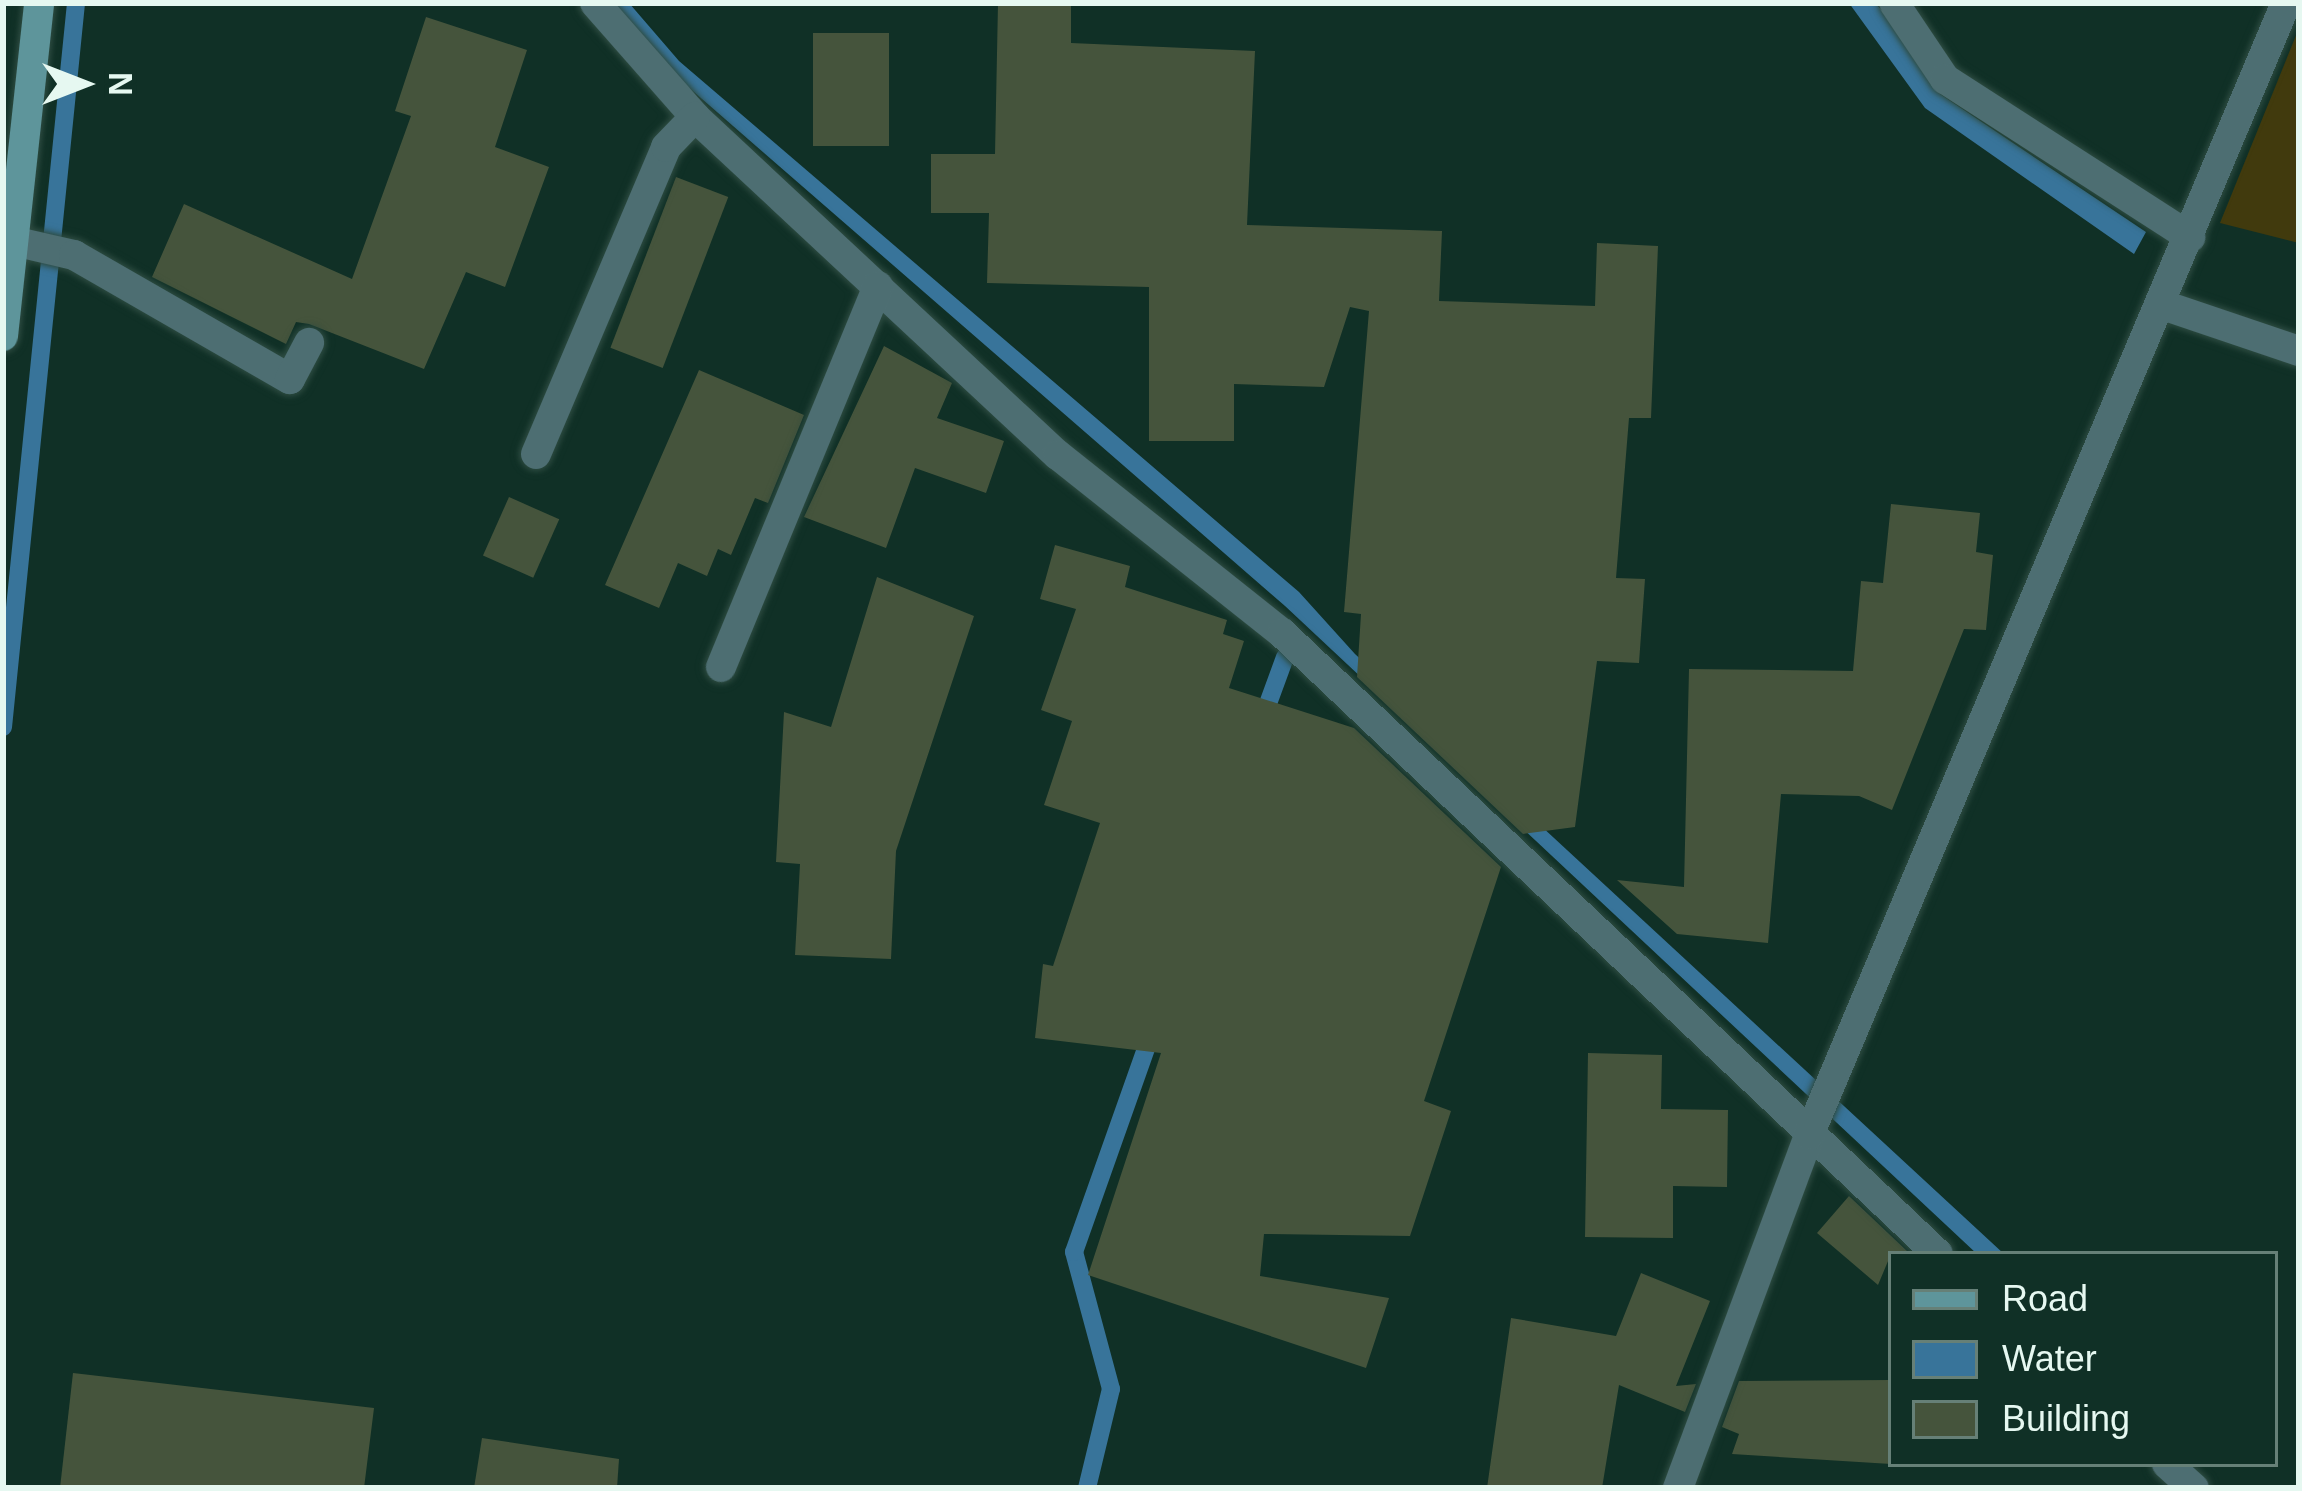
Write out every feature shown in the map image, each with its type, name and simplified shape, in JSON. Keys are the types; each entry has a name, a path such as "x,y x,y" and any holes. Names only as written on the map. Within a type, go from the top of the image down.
{"street":[{"path":"3,336 28,242 39,3"},
{"path":"595,3 694,117 1058,455 1282,633 1935,1251"},
{"path":"1894,3 1945,79 2190,236"},
{"path":"1678,1488 1809,1136 2286,3"},
{"path":"536,454 666,147 694,117"},
{"path":"28,242 74,255 290,380 309,343"},
{"path":"721,667 878,286"},
{"path":"2163,304 2299,351"},
{"path":"2171,1467 2194,1488"}],"shaded area":[{"path":"2299,28 2299,243 2220,223"}],"water":[{"path":"612,3 629,3 679,61 1299,592 1355,654 2001,1251 1974,1251 1285,606 671,72"},
{"path":"1849,3 1876,3 1940,94 2146,232 2134,254 1925,108"}],"building":[{"path":"998,3 1071,3 1071,43 1255,51 1247,225 1442,231 1439,301 1595,306 1597,243 1658,246 1651,418 1629,418 1616,578 1645,579 1639,663 1597,661 1575,827 1523,834 1357,677 1361,614 1344,612 1369,311 1350,307 1324,387 1234,384 1234,441 1149,441 1149,287 987,283 989,213 931,213 931,154 995,154"},
{"path":"426,17 527,50 495,147 549,167 505,287 466,272 424,369 309,324 296,322 286,344 152,277 184,204 352,279 411,116 395,111"},
{"path":"813,33 889,33 889,146 813,146"},
{"path":"676,177 728,197 663,368 610,348"},
{"path":"884,346 952,383 937,418 1004,441 986,493 915,468 886,548 804,517"},
{"path":"699,370 804,415 768,503 755,498 731,555 718,549 707,576 678,563 659,608 605,585"},
{"path":"509,497 559,519 533,578 483,555"},
{"path":"1891,504 1980,513 1976,552 1993,555 1986,630 1964,629 1892,810 1859,796 1781,794 1768,943 1677,934 1617,880 1684,887 1689,669 1853,671 1861,581 1883,583"},
{"path":"1055,545 1130,566 1125,587 1227,620 1223,634 1244,641 1229,688 1354,728 1501,867 1424,1101 1451,1111 1410,1236 1264,1234 1260,1276 1389,1298 1366,1368 1088,1275 1161,1053 1035,1038 1043,964 1053,966 1100,823 1044,805 1072,721 1041,710 1076,609 1040,599"},
{"path":"877,577 974,616 896,851 891,959 795,955 800,864 776,862 784,712 831,727"},
{"path":"1588,1053 1662,1055 1661,1109 1728,1110 1727,1187 1673,1186 1673,1238 1585,1237"},
{"path":"1849,1196 1907,1251 1888,1251 1878,1285 1817,1233"},
{"path":"1641,1273 1710,1301 1676,1386 1696,1384 1685,1412 1619,1385 1602,1488 1487,1488 1511,1318 1616,1336"},
{"path":"73,1373 374,1408 364,1488 60,1488"},
{"path":"1888,1380 1888,1464 1732,1454 1739,1434 1722,1427 1739,1381"},
{"path":"482,1438 619,1459 617,1488 474,1488"}],"waterway":[{"path":"3,727 76,3"},
{"path":"1262,720 1285,657"},
{"path":"1087,1488 1111,1389 1074,1252 1153,1029"}]}
